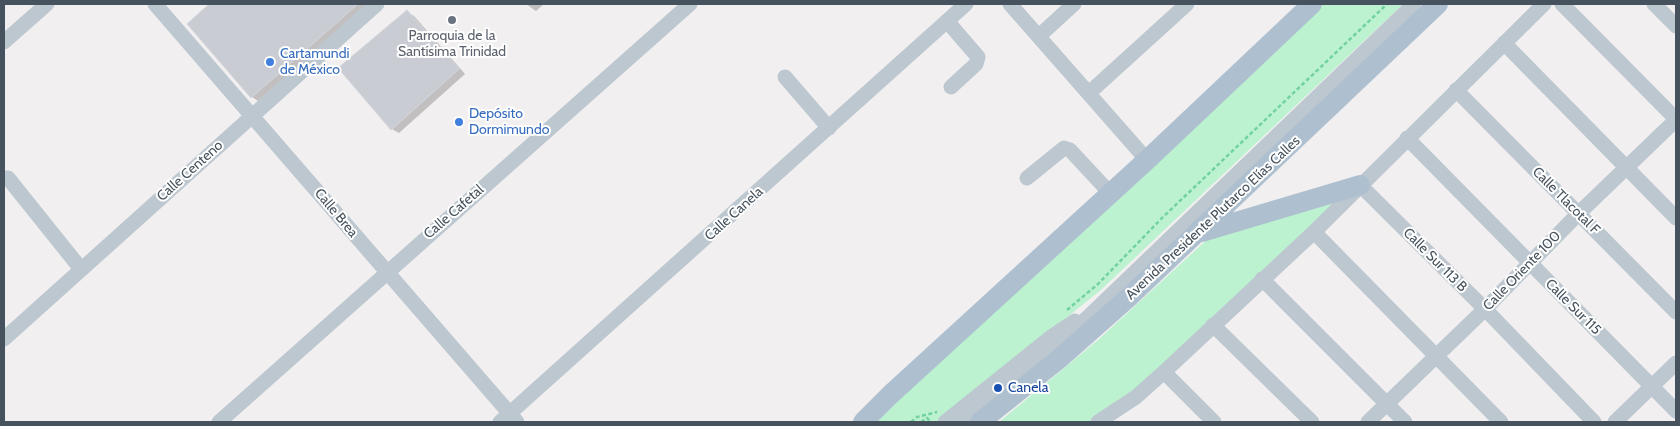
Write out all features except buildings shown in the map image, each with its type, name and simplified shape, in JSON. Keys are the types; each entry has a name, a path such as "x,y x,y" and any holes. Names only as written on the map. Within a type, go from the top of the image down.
{"main road":[{"path":"863,422 918,369 1147,160 1312,4"},
{"name":"Avenida Presidente Plutarco Elías Calles","path":"980,422 1059,359 1198,233 1438,4"},
{"path":"1198,233 1360,185"}],"street":[{"path":"4,42 47,4"},
{"name":"Calle Brea","path":"155,4 253,115 509,419"},
{"name":"Calle Centeno","path":"4,339 377,4"},
{"name":"Calle Cafetal","path":"219,422 690,4"},
{"name":"Calle Canela","path":"509,419 966,4"},
{"path":"1010,4 1090,92 1147,160"},
{"path":"1039,36 1074,4"},
{"path":"1090,92 1187,4"},
{"path":"964,422 1058,346 1414,4"},
{"path":"1098,422 1136,397 1314,232 1544,4"},
{"path":"1562,4 1676,120"},
{"path":"1654,4 1676,26"},
{"path":"947,21 978,57 976,64 951,87"},
{"path":"1504,43 1676,218"},
{"path":"785,77 829,128"},
{"name":"Calle Tlacotal F","path":"1456,90 1676,312"},
{"name":"Calle Oriente 100","path":"1368,422 1676,120"},
{"name":"Calle Sur 115","path":"1407,138 1676,411"},
{"path":"1027,178 1064,148 1070,150 1110,194"},
{"path":"4,178 8,178 80,269"},
{"name":"Calle Sur 113 B","path":"1360,185 1485,309 1594,422"},
{"path":"1314,232 1501,422"},
{"path":"1262,279 1405,422"},
{"path":"943,416 1103,301"},
{"path":"1213,324 1312,422"},
{"path":"1616,422 1676,363"},
{"path":"1164,372 1214,422"},
{"path":"1120,422 1136,397"}],"path":[{"path":"1062,314 1098,284 1163,217 1387,4"},
{"path":"911,422 917,417 943,416"},
{"path":"922,422 928,420 930,422"}],"green space":[{"path":"1320,4 1403,4 1102,289 938,422 923,422 921,420 918,422 873,422"},
{"path":"1339,202 1132,394 1088,422 999,422 1098,340 1212,235"}],"place":[{"name":"Parroquia de la Santísima Trinidad","path":"452,20"},
{"name":"Cartamundi de México","path":"270,62"},
{"name":"Depósito Dormimundo","path":"459,122"},
{"name":"Canela","path":"998,388"}]}
